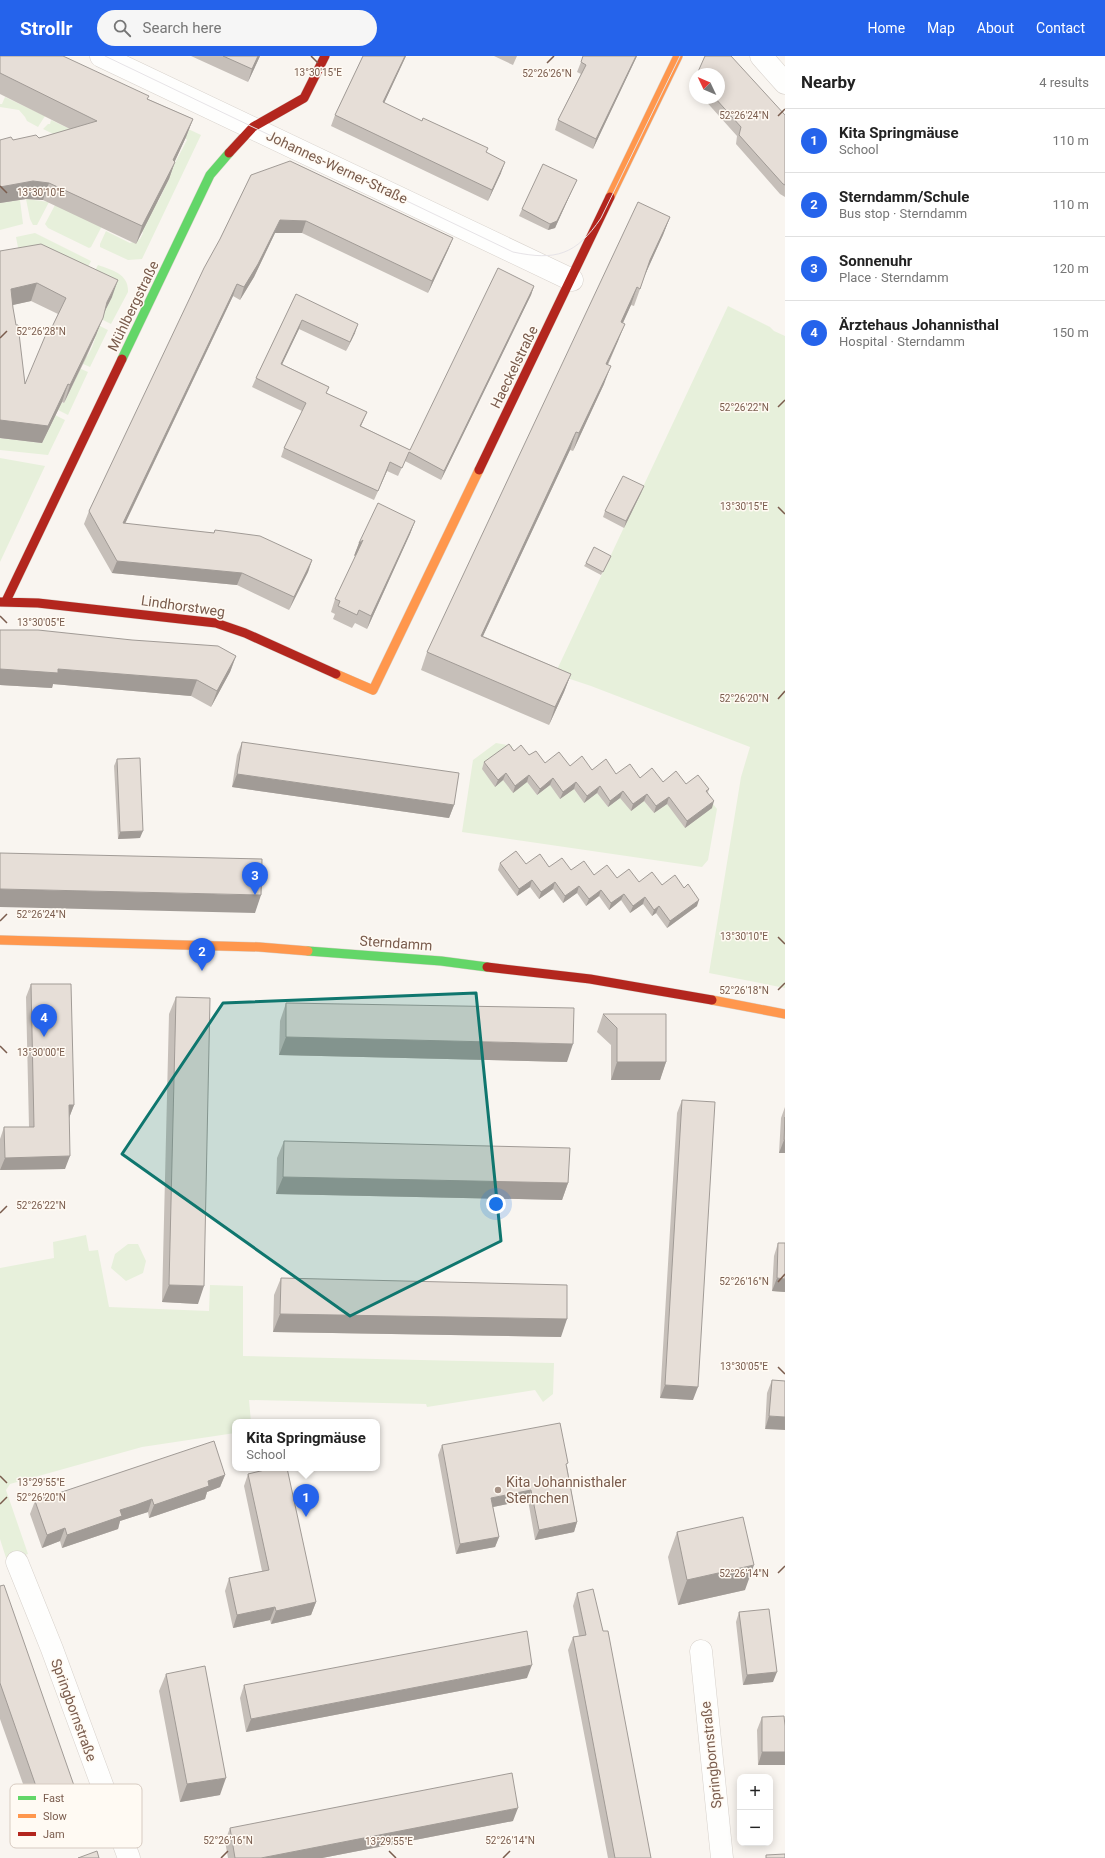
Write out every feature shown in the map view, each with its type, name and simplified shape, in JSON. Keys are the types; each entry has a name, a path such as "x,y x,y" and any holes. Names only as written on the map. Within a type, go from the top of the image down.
{"street":[{"name":"Johannes-Werner-Straße","path":"101,56 572,280"},
{"name":"Mühlbergstraße","path":"3,601 210,175 253,127 304,98 325,56"},
{"name":"Haeckelstraße","path":"373,690 572,280 678,56"},
{"path":"761,56 785,83"},
{"name":"Lindhorstweg","path":"3,601 208,622 227,626 373,690"},
{"name":"Sterndamm","path":"0,940 259,947 441,961 590,979 725,1002 785,1014"},
{"name":"Springbornstraße","path":"18,1562 57,1661 102,1784"},
{"name":"Springbornstraße","path":"701,1652 722,1858"},
{"name":"Springbornstraße","path":"125,1848 129,1858"}],"highlighted area":[{"path":"476,993 501,1241 350,1316 122,1154 223,1003"}],"green space":[{"path":"5,97 45,116 38,127 27,121 19,110 0,107 0,104 2,104"},
{"path":"152,112 201,135 142,259 128,260 100,247 106,231 130,243 140,239 156,202 158,202 169,179 167,178 187,140 182,133"},
{"path":"51,120 91,139 86,150 43,129 50,124"},
{"path":"26,199 49,202 37,225 33,225 30,219"},
{"path":"20,200 23,224 0,230 0,203"},
{"path":"55,205 102,226 91,247 89,248 48,228 45,224"},
{"path":"35,233 91,261 81,282 21,263 16,237"},
{"path":"98,265 119,274 126,281 128,286 128,292 111,324 101,319 109,299 87,286"},
{"path":"728,306 785,336 785,988 709,973 741,777 750,747 591,686 555,674"},
{"path":"98,325 108,330 90,367 81,363 88,356"},
{"path":"79,368 88,372 68,415 58,410 61,402 64,403"},
{"path":"55,415 65,420 48,455 0,450 0,438 42,443"},
{"path":"0,458 45,466 0,562"},
{"path":"496,743 513,746 506,751 495,786 503,780 527,782 537,795 550,785 574,789 584,803 597,793 608,807 620,798 644,801 654,813 667,804 706,795 717,809 708,860 702,867 462,832 473,760"},
{"path":"86,1235 89,1251 98,1250 109,1307 209,1311 210,1285 243,1286 243,1356 554,1363 553,1394 543,1402 535,1390 427,1407 426,1404 249,1400 251,1419 232,1419 232,1433 142,1447 10,1484 6,1490 28,1554 7,1561 0,1539 0,1268 54,1258 53,1242"},
{"path":"128,1244 138,1244 146,1261 143,1273 126,1281 111,1268 115,1254"}],"building":[{"path":"0,56 63,56 149,96 147,99 193,119 173,160 175,162 142,226 49,183 33,181 0,187 0,140 11,137 13,140 36,135 39,138 97,121 0,73"},
{"path":"223,56 258,56 252,69"},
{"path":"363,56 405,56 383,102 422,121 423,118 488,148 486,152 505,162 492,190 335,115"},
{"path":"583,56 636,56 596,139 558,120 586,65 581,62"},
{"path":"705,56 731,56 785,115 785,185 739,135 741,127 720,104 725,104 725,68 700,68"},
{"path":"290,161 453,238 432,281 306,221 280,220 258,264 244,287 237,284 123,523 214,533 215,530 260,536 312,560 294,597 242,573 117,561 89,511 204,268 251,175"},
{"path":"543,164 577,180 557,221 550,224 522,209"},
{"path":"638,202 670,217 650,260 640,289 637,287 621,322 625,324 606,364 611,366 579,433 576,432 481,636 571,674 555,707 427,652"},
{"path":"41,244 118,280 107,302 103,318 70,385 68,384 48,426 0,420 0,251","holes":["37,283 66,298 52,327 49,327 25,384 18,325 16,325 11,289"]},
{"path":"498,268 534,286 444,471 409,452 402,468 390,462 378,491 284,448 306,403 256,378 296,294 358,324 350,342 302,320 281,364 329,387 326,393 367,412 360,426 410,450"},
{"path":"623,476 644,486 626,521 605,511"},
{"path":"378,503 415,521 371,616 359,610 357,615 338,606 340,601 335,599 363,540 359,543"},
{"path":"594,547 611,556 603,572 586,563"},
{"path":"0,630 38,630 132,640 218,646 236,656 217,691 197,680 58,669 58,673 0,669"},
{"path":"242,742 459,773 454,805 237,774"},
{"path":"509,744 514,751 521,745 529,755 536,751 545,763 559,752 570,766 582,756 592,770 606,759 616,774 630,764 640,778 652,768 663,782 676,771 686,784 698,775 709,789 706,791 714,801 687,821 669,797 656,806 647,794 633,804 623,791 610,801 600,786 587,796 576,782 563,792 553,778 540,789 529,775 515,786 506,773 498,780 484,762"},
{"path":"140,758 143,831 120,832 117,759"},
{"path":"516,851 526,864 540,854 549,867 562,858 571,870 584,861 594,875 607,865 617,878 629,869 639,882 652,872 662,885 675,875 684,888 688,884 699,900 670,921 659,906 654,910 645,897 633,906 624,894 611,903 601,890 589,899 579,886 565,896 555,882 541,892 532,880 519,889 500,863"},
{"path":"0,853 262,859 261,895 0,889"},
{"path":"31,984 71,984 74,1105 69,1105 70,1156 5,1158 4,1127 34,1127"},
{"path":"176,997 210,998 204,1286 169,1285"},
{"path":"286,1003 574,1008 573,1044 286,1037"},
{"path":"603,1014 666,1014 666,1062 617,1062 617,1028"},
{"path":"682,1100 715,1102 698,1387 665,1385"},
{"path":"785,1117 785,1140 784,1140"},
{"path":"284,1141 570,1148 568,1183 283,1177"},
{"path":"778,1243 785,1243 785,1279 777,1278"},
{"path":"281,1278 567,1285 567,1319 280,1314"},
{"path":"772,1380 785,1381 785,1417 769,1416"},
{"path":"560,1423 577,1522 539,1530 531,1490 491,1498 499,1537 460,1544 442,1445"},
{"path":"214,1441 225,1475 208,1481 209,1486 154,1505 152,1499 120,1510 122,1516 67,1535 65,1528 47,1535 35,1501"},
{"path":"260,1471 288,1471 316,1602 276,1611 275,1607 237,1615 229,1578 269,1570 248,1474"},
{"path":"743,1517 754,1565 687,1580 677,1532"},
{"path":"4,1585 73,1784 35,1784 0,1683 0,1586"},
{"path":"593,1589 603,1631 608,1631 651,1858 615,1858 573,1637 586,1635 577,1593"},
{"path":"769,1609 777,1672 747,1675 739,1612"},
{"path":"527,1631 532,1665 251,1719 244,1685"},
{"path":"205,1666 226,1778 187,1784 166,1674"},
{"path":"784,1716 785,1752 762,1752 762,1717"},
{"path":"512,1773 518,1808 261,1858 235,1858 230,1828"},
{"path":"97,1851 99,1858 78,1858"},
{"path":"785,1854 785,1858 766,1858 766,1855"}],"tram line":[{"path":"105,56 513,252 541,256 553,255 574,247 583,240 601,218 680,56"}],"traffic: fast":[{"path":"122,359 210,175 229,153"},
{"path":"308,951 441,961 487,967"}],"traffic: slow":[{"path":"610,197 678,56"},
{"path":"336,674 373,690 479,470"},
{"path":"0,940 259,947 308,951"},
{"path":"712,1000 785,1014"}],"traffic: jam":[{"path":"229,153 253,127 304,98 325,56"},
{"path":"479,470 610,197"},
{"path":"6,601 122,359"},
{"path":"0,602 38,603 216,623 245,633 336,674"},
{"path":"487,967 590,979 712,1000"}],"place":[{"name":"Sonnenuhr","path":"255,895"},
{"name":"Sterndamm/Schule","path":"202,971"},
{"name":"Ärztehaus Johannisthal","path":"44,1037"},
{"name":"Kita Johannisthaler Sternchen","path":"498,1490"},
{"name":"Kita Springmäuse","path":"306,1517"}]}
